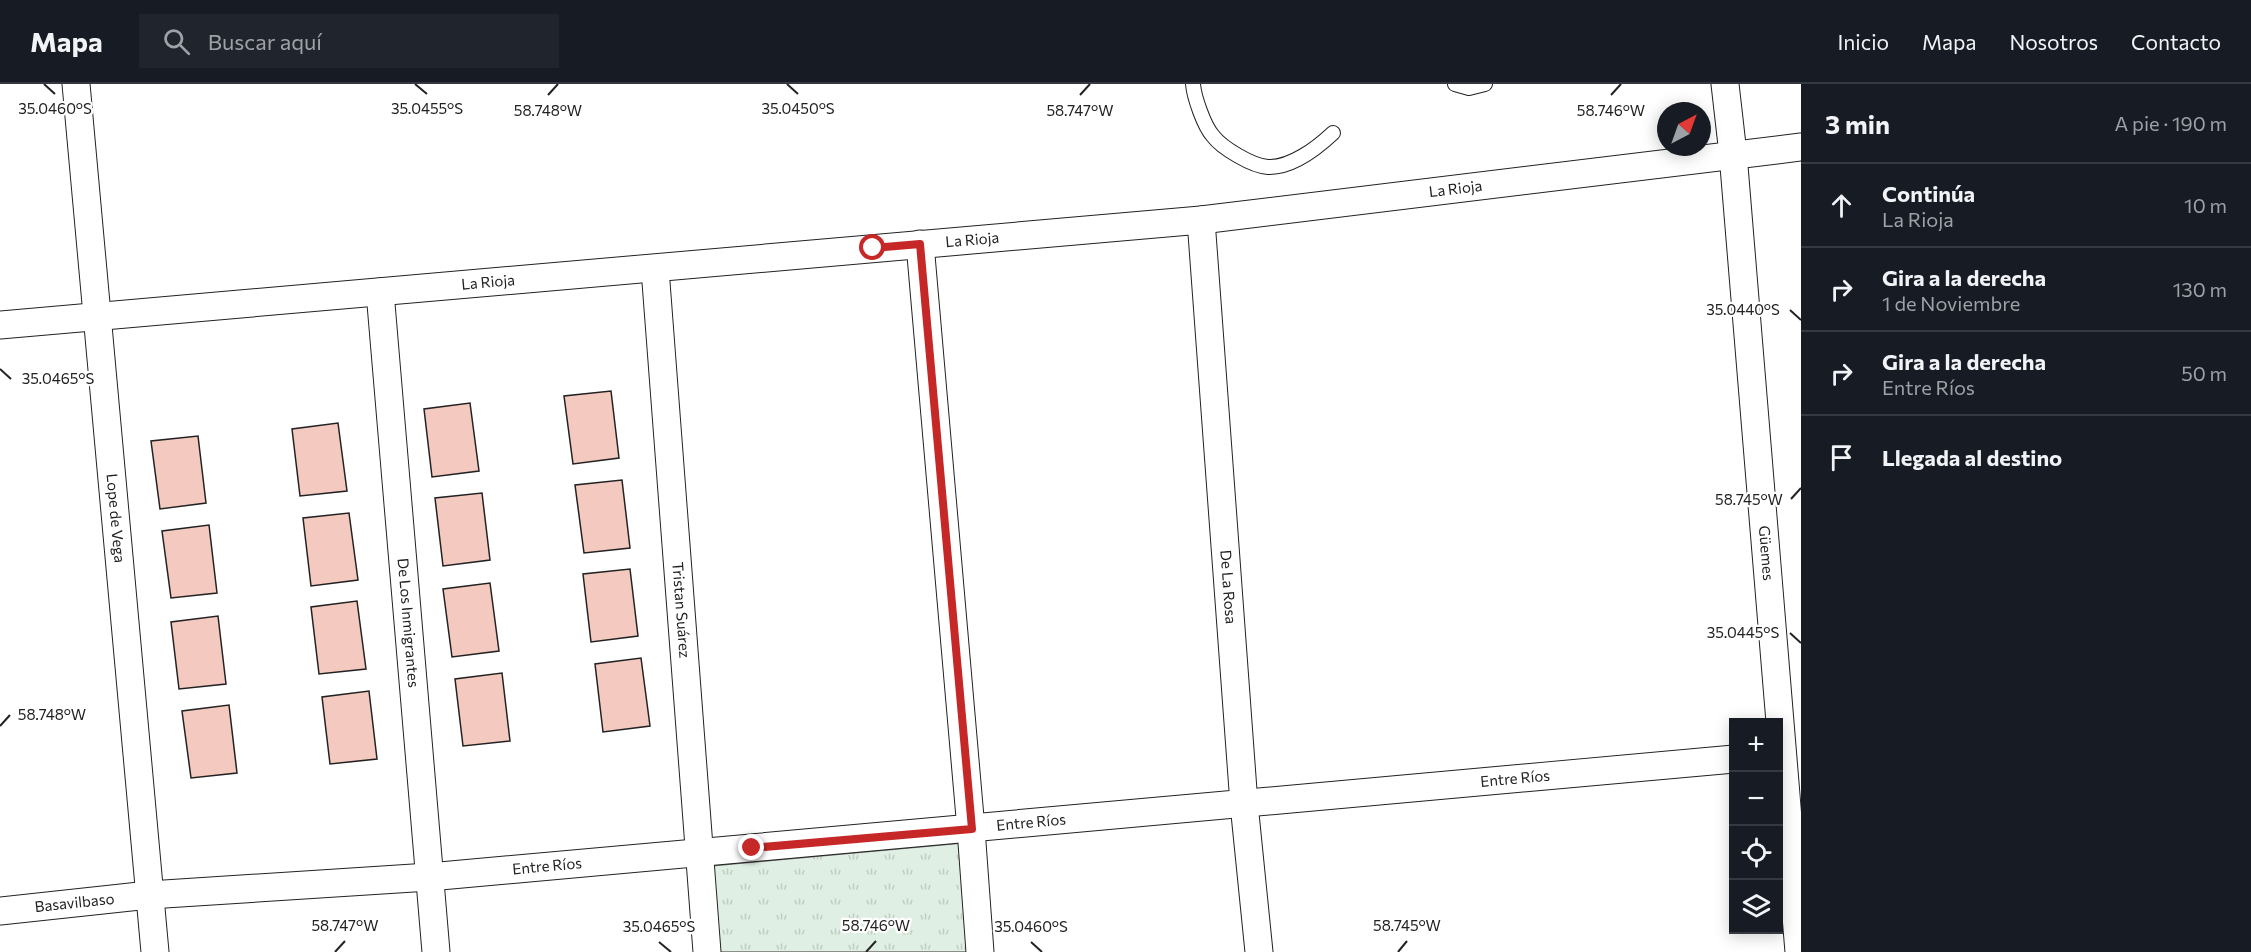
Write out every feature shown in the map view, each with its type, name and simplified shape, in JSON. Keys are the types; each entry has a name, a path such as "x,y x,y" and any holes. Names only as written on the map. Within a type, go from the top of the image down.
{"street":[{"name":"Lope de Vega","path":"76,84 155,952"},
{"name":"Güemes","path":"1725,84 1788,754 1799,952"},
{"name":"La Rioja","path":"0,325 1201,220 1801,147"},
{"name":"De La Rosa","path":"1201,220 1245,804 1259,952"},
{"path":"920,244 972,829 980,952"},
{"name":"Tristan Suárez","path":"655,268 707,952"},
{"name":"De Los Inmigrantes","path":"380,292 436,952"},
{"name":"Entre Ríos","path":"149,895 429,877 1729,759"},
{"name":"Basavilbaso","path":"0,911 149,895"}],"lane":[{"path":"1193,84 1194,94 1212,135 1240,157 1268,167 1286,164 1320,144 1333,133"},
{"path":"1455,84 1469,88 1485,84"}],"green space":[{"path":"962,843 969,952 717,952 710,866"}],"building":[{"path":"611,391 619,458 573,464 564,396"},
{"path":"470,403 479,471 432,477 424,409"},
{"path":"338,423 347,491 300,496 292,429"},
{"path":"198,436 206,503 160,509 151,441"},
{"path":"622,480 630,548 584,553 575,485"},
{"path":"482,493 490,560 443,566 435,498"},
{"path":"349,513 358,580 311,586 303,518"},
{"path":"209,525 217,593 171,598 162,531"},
{"path":"630,569 638,636 591,642 583,574"},
{"path":"490,583 499,651 452,657 443,589"},
{"path":"357,601 366,669 319,674 311,607"},
{"path":"218,616 226,684 179,689 171,622"},
{"path":"641,658 650,726 603,732 595,664"},
{"path":"502,673 510,741 463,746 455,679"},
{"path":"369,691 377,759 330,764 322,697"},
{"path":"229,705 237,773 191,778 182,711"}],"route":[{"path":"752,848 972,829 920,244 873,248"}]}
